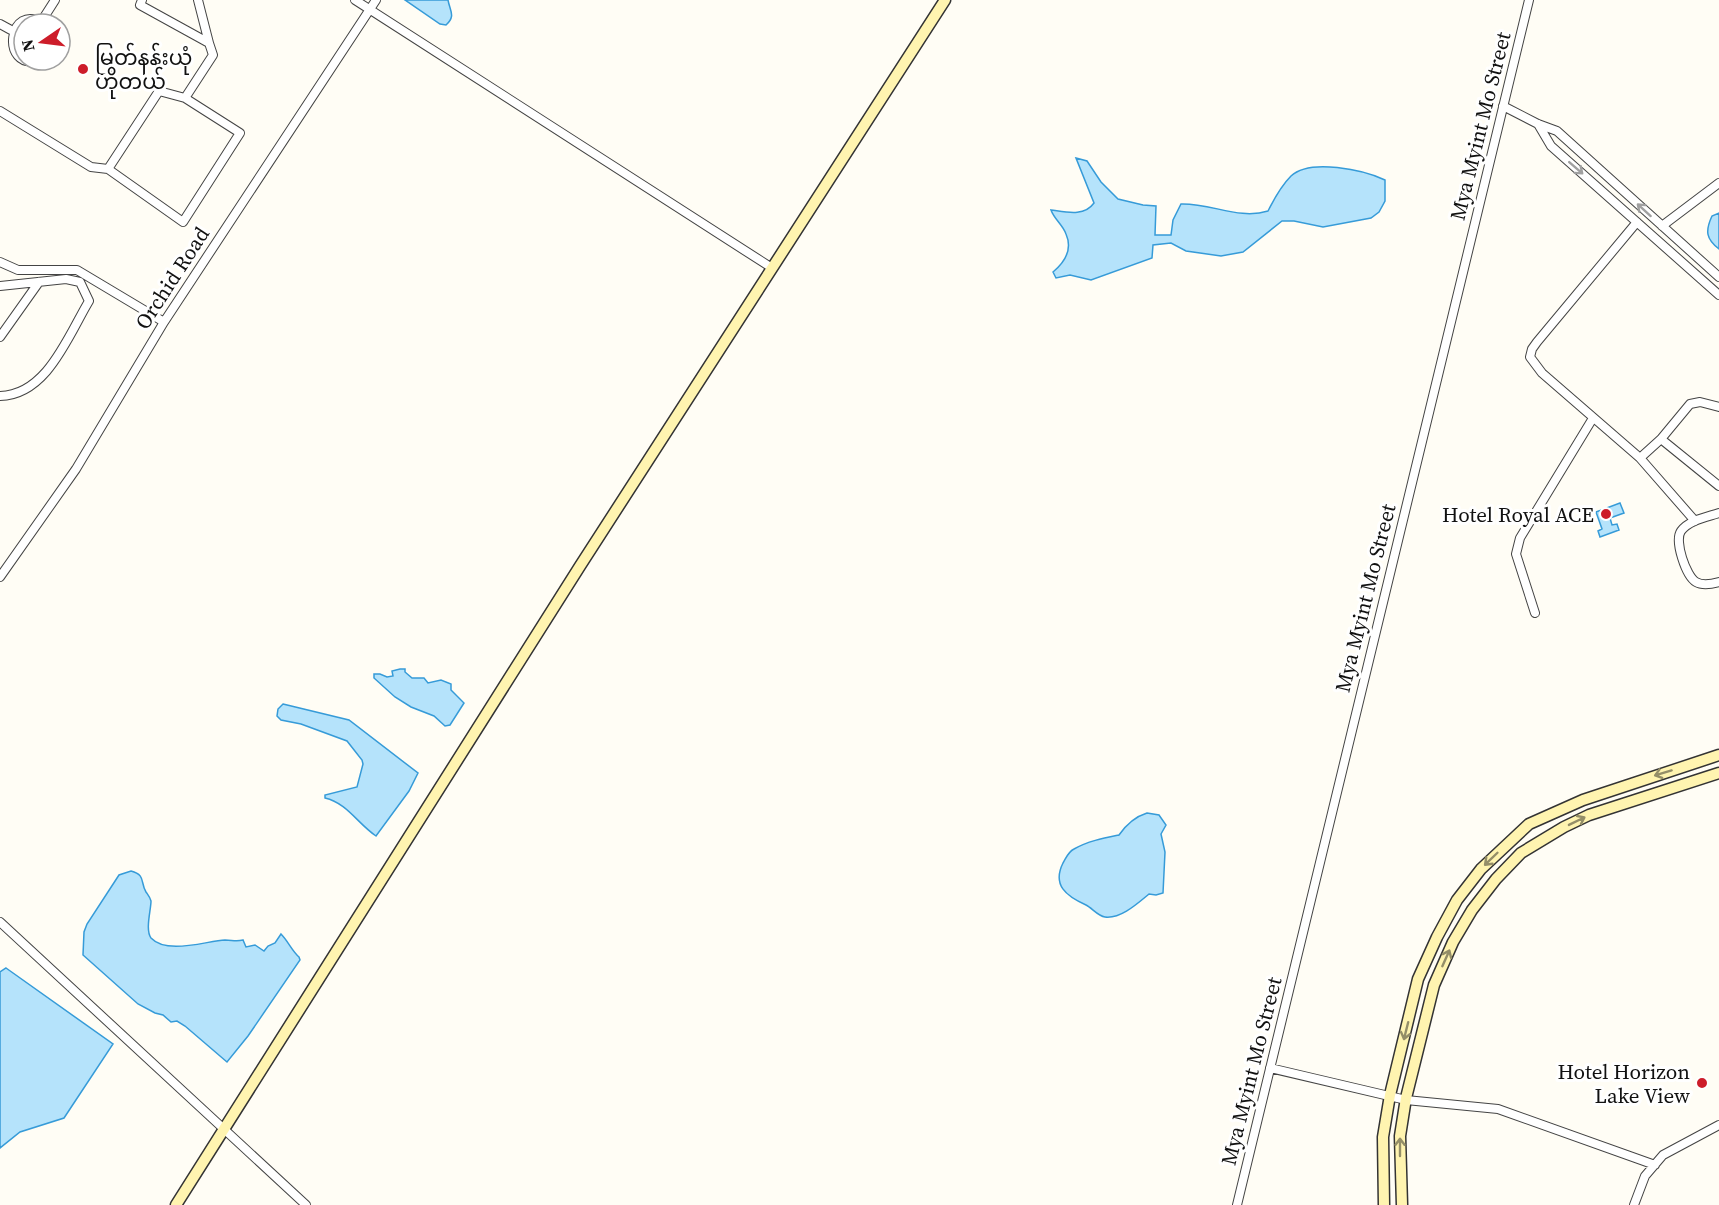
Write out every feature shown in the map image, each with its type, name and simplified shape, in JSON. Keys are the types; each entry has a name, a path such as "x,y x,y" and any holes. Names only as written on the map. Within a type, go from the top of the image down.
{"main road":[{"path":"176,1205 580,566 945,0"},
{"path":"1384,1205 1383,1137 1390,1095 1418,979 1457,900 1481,869 1529,824 1615,788 1719,755"},
{"path":"1402,1205 1400,1136 1406,1100 1434,985 1453,942 1473,910 1496,879 1521,853 1589,815 1719,773"}],"street":[{"path":"142,0 140,5 209,43"},
{"path":"184,98 213,55 198,0"},
{"path":"355,0 772,268"},
{"name":"Orchid Road","path":"0,577 76,469 164,322 376,0"},
{"name":"Mya Myint Mo Street","path":"1237,1205 1529,0"},
{"path":"0,24 11,30 9,44 12,49"},
{"path":"0,111 91,167 108,169 183,222 240,133 184,98 159,91 108,169"},
{"path":"1503,106 1557,131 1719,277"},
{"path":"1538,124 1551,146 1719,295"},
{"path":"1662,226 1719,183"},
{"path":"1637,222 1537,342 1530,357 1542,373 1640,458 1695,521"},
{"path":"0,262 18,270 77,270 164,322"},
{"path":"0,286 66,279 80,282 89,301 47,373 30,388 12,396 0,396"},
{"path":"0,337 39,282"},
{"path":"1640,458 1661,439 1690,404 1700,402 1719,407"},
{"path":"1535,613 1516,554 1517,546 1593,418"},
{"path":"1661,439 1719,486"},
{"path":"1719,513 1695,521 1681,532 1678,540 1688,575 1697,583 1708,585 1719,582"},
{"path":"0,922 306,1205"},
{"path":"1270,1068 1406,1100 1498,1109 1655,1165"},
{"path":"1634,1205 1644,1176 1663,1155 1719,1125"}],"water":[{"path":"405,0 448,0 452,13 451,19 446,25 440,24"},
{"path":"1076,158 1087,161 1101,182 1118,199 1156,206 1155,235 1171,235 1173,220 1181,204 1246,214 1268,211 1275,197 1291,176 1311,168 1351,170 1385,180 1385,201 1379,212 1371,218 1323,227 1282,221 1243,252 1221,256 1186,251 1171,243 1153,245 1152,258 1091,280 1070,275 1056,278 1053,272 1067,255 1069,245 1065,231 1051,210 1080,212 1094,203"},
{"path":"1719,213 1719,249 1709,238 1708,226 1712,216"},
{"path":"1620,503 1624,513 1610,518 1612,525 1617,524 1619,530 1600,537 1598,531 1602,529 1596,512"},
{"path":"405,669 405,672 412,678 424,678 428,683 441,680 451,684 451,690 464,703 450,725 445,726 434,716 411,707 395,697 374,678 374,674 393,676 392,671"},
{"path":"283,704 349,720 418,773 409,791 376,836 340,804 325,798 325,795 357,787 362,760 347,741 301,724 281,720 277,716 278,709"},
{"path":"1147,813 1159,815 1166,825 1161,834 1165,852 1163,893 1149,894 1123,913 1111,917 1100,915 1067,894 1059,878 1067,855 1079,846 1119,835 1131,822"},
{"path":"131,871 141,877 151,900 148,930 151,938 158,943 167,946 187,946 225,940 243,940 246,947 255,945 264,951 275,943 281,934 299,957 300,960 248,1036 227,1062 185,1026 177,1021 171,1022 163,1015 138,1004 83,955 84,932 87,924 119,875"},
{"path":"6,968 113,1044 64,1118 20,1132 0,1148 0,972"}],"place":[{"name":"မြတ်နန်းယုံ ဟိုတယ်","path":"83,69"},
{"name":"Hotel Royal ACE","path":"1606,514"},
{"name":"Hotel Horizon Lake View","path":"1702,1083"}]}
